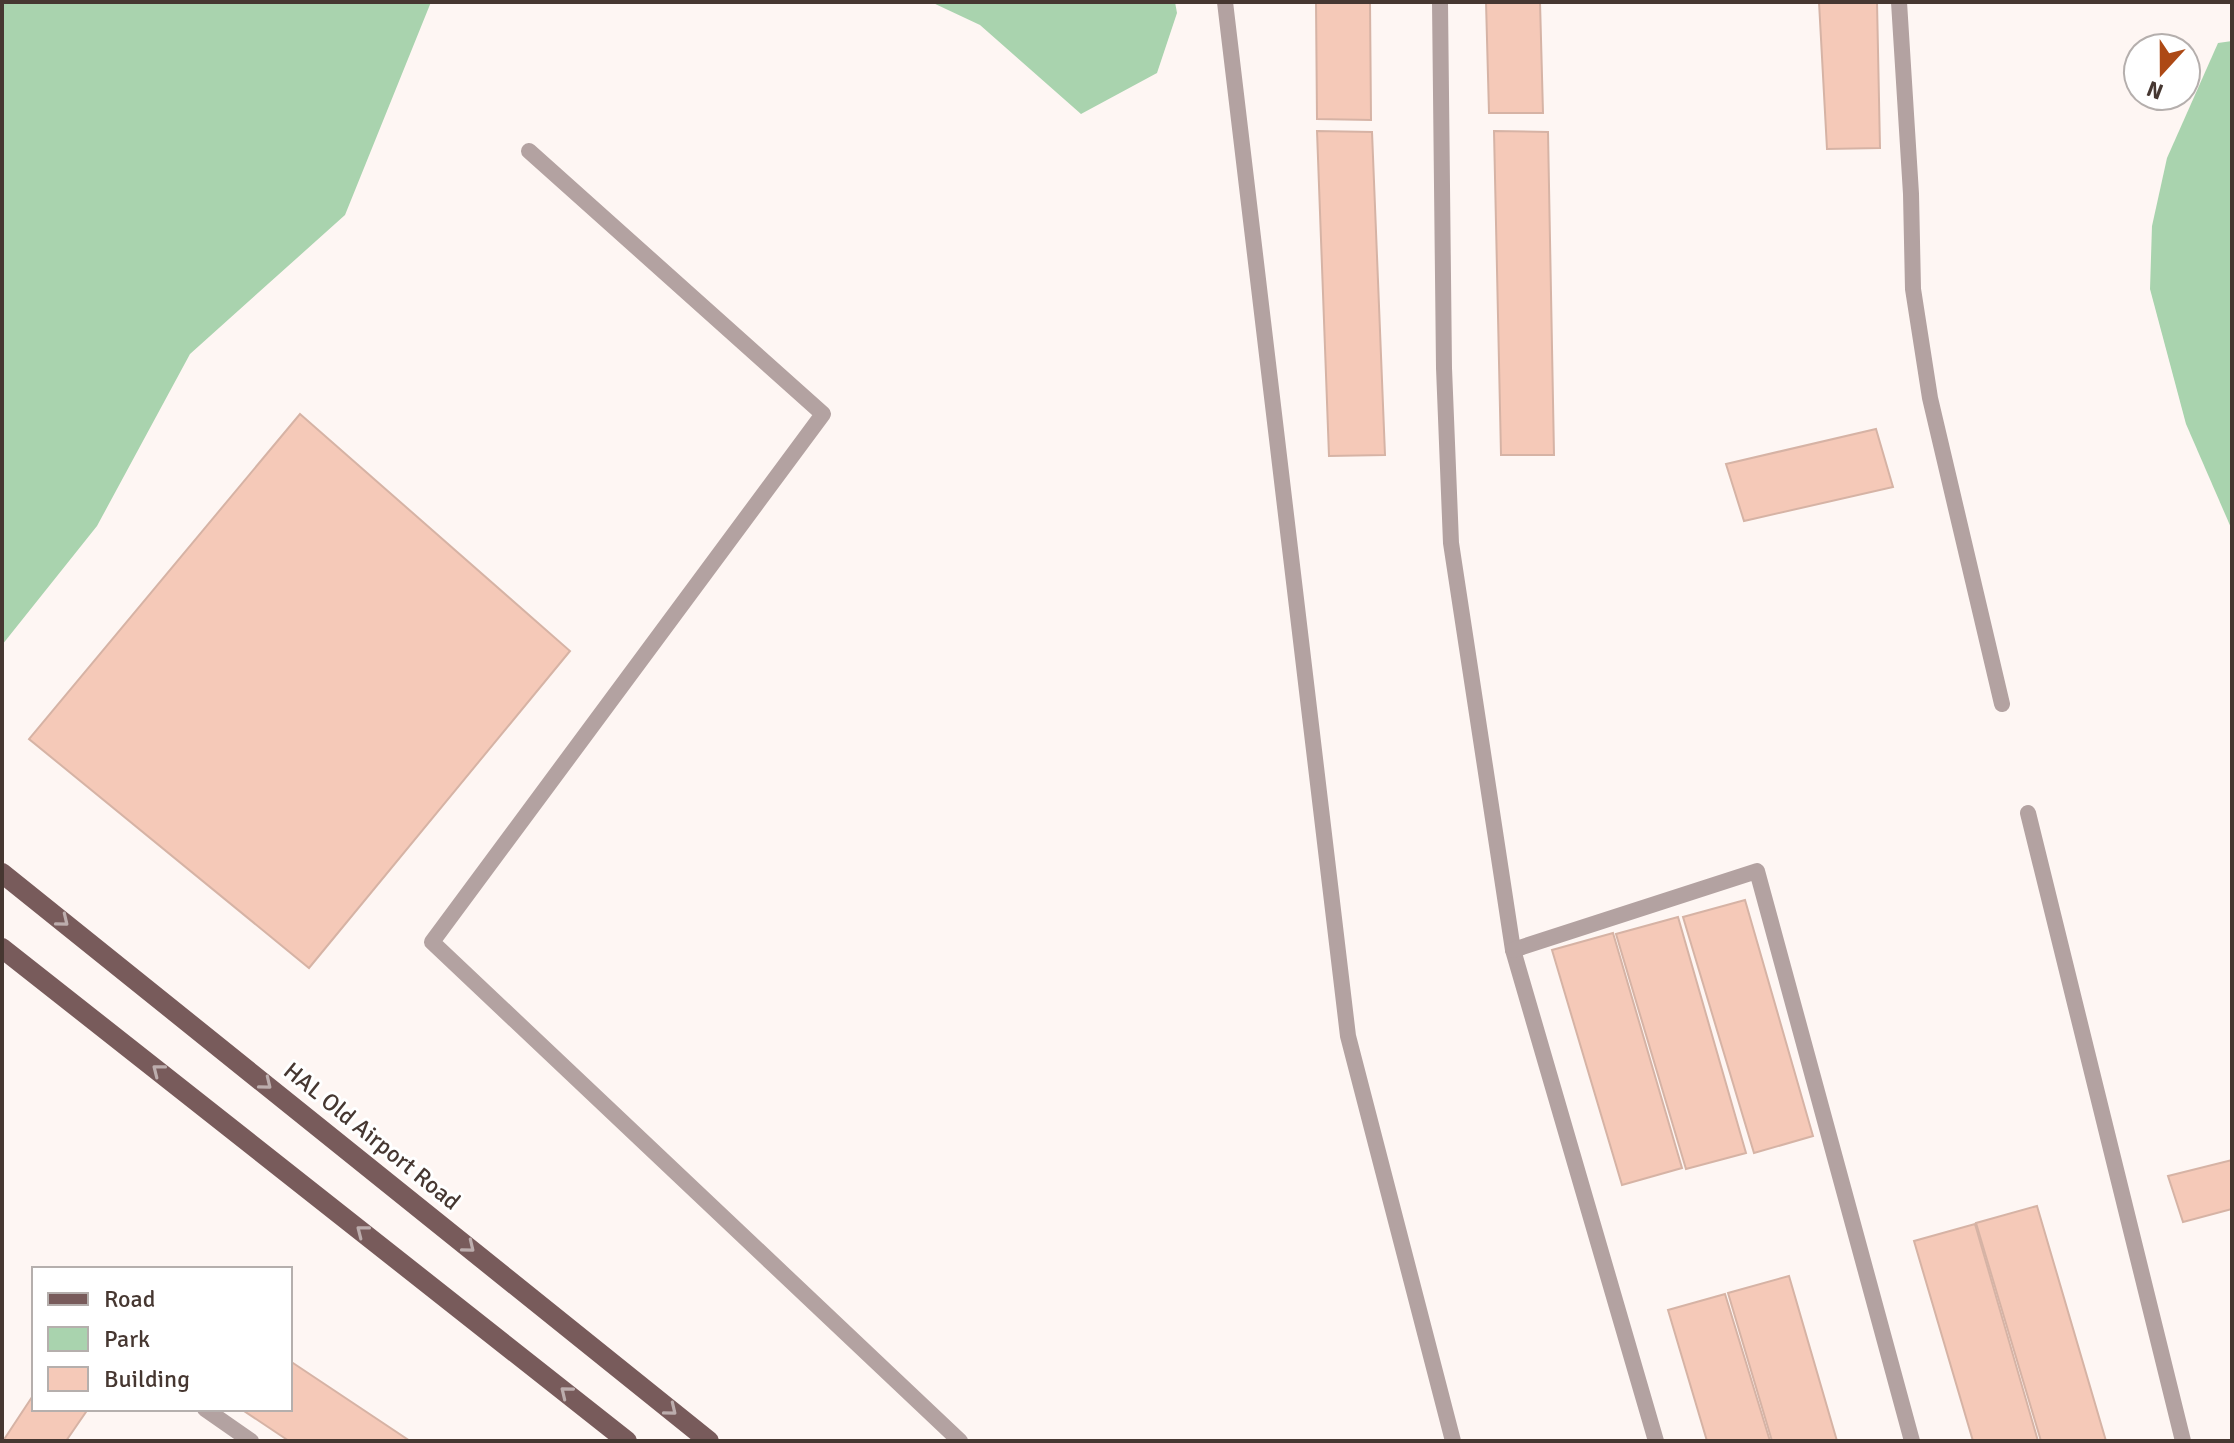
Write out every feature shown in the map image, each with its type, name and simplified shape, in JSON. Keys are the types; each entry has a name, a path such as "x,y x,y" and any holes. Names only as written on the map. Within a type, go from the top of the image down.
{"main road":[{"name":"HAL Old Airport Road","path":"2,873 709,1441"},
{"path":"2,948 627,1441"}],"lane":[{"path":"1225,2 1348,1036 1453,1441"},
{"path":"1440,2 1444,368 1451,543 1513,950 1656,1441"},
{"path":"1899,2 1911,194 1913,289 1930,398 2002,704"},
{"path":"529,151 823,414 432,942 960,1441"},
{"path":"2028,813 2183,1441"},
{"path":"1513,950 1757,871 1912,1441"},
{"path":"208,1411 251,1441"}],"green space":[{"path":"2,2 431,2 345,215 190,354 97,526 2,645"},
{"path":"931,2 1175,2 1177,13 1157,73 1081,114 980,25"},
{"path":"2232,41 2232,530 2186,424 2150,289 2152,226 2167,158 2187,112 2202,112 2202,79 2218,43"}],"building":[{"path":"1316,2 1370,2 1371,120 1317,119"},
{"path":"1486,2 1540,2 1543,113 1489,113"},
{"path":"1819,2 1877,2 1880,148 1827,149"},
{"path":"1317,131 1372,132 1385,455 1329,456"},
{"path":"1494,131 1548,132 1554,455 1501,455"},
{"path":"300,414 570,651 309,968 29,739"},
{"path":"1876,429 1893,487 1744,521 1726,464"},
{"path":"1745,900 1813,1136 1754,1153 1683,917"},
{"path":"1678,917 1746,1153 1686,1169 1616,934"},
{"path":"1613,933 1682,1168 1622,1185 1552,950"},
{"path":"2232,1160 2232,1209 2183,1222 2168,1176"},
{"path":"2037,1206 2106,1441 2041,1441 1976,1223"},
{"path":"1975,1224 2038,1441 1973,1441 1914,1241"},
{"path":"1789,1276 1837,1441 1772,1441 1728,1293"},
{"path":"1725,1294 1770,1441 1707,1441 1668,1310"},
{"path":"292,1362 410,1441 289,1441 244,1411 292,1411"},
{"path":"32,1397 32,1411 87,1411 66,1441 3,1441"}]}
